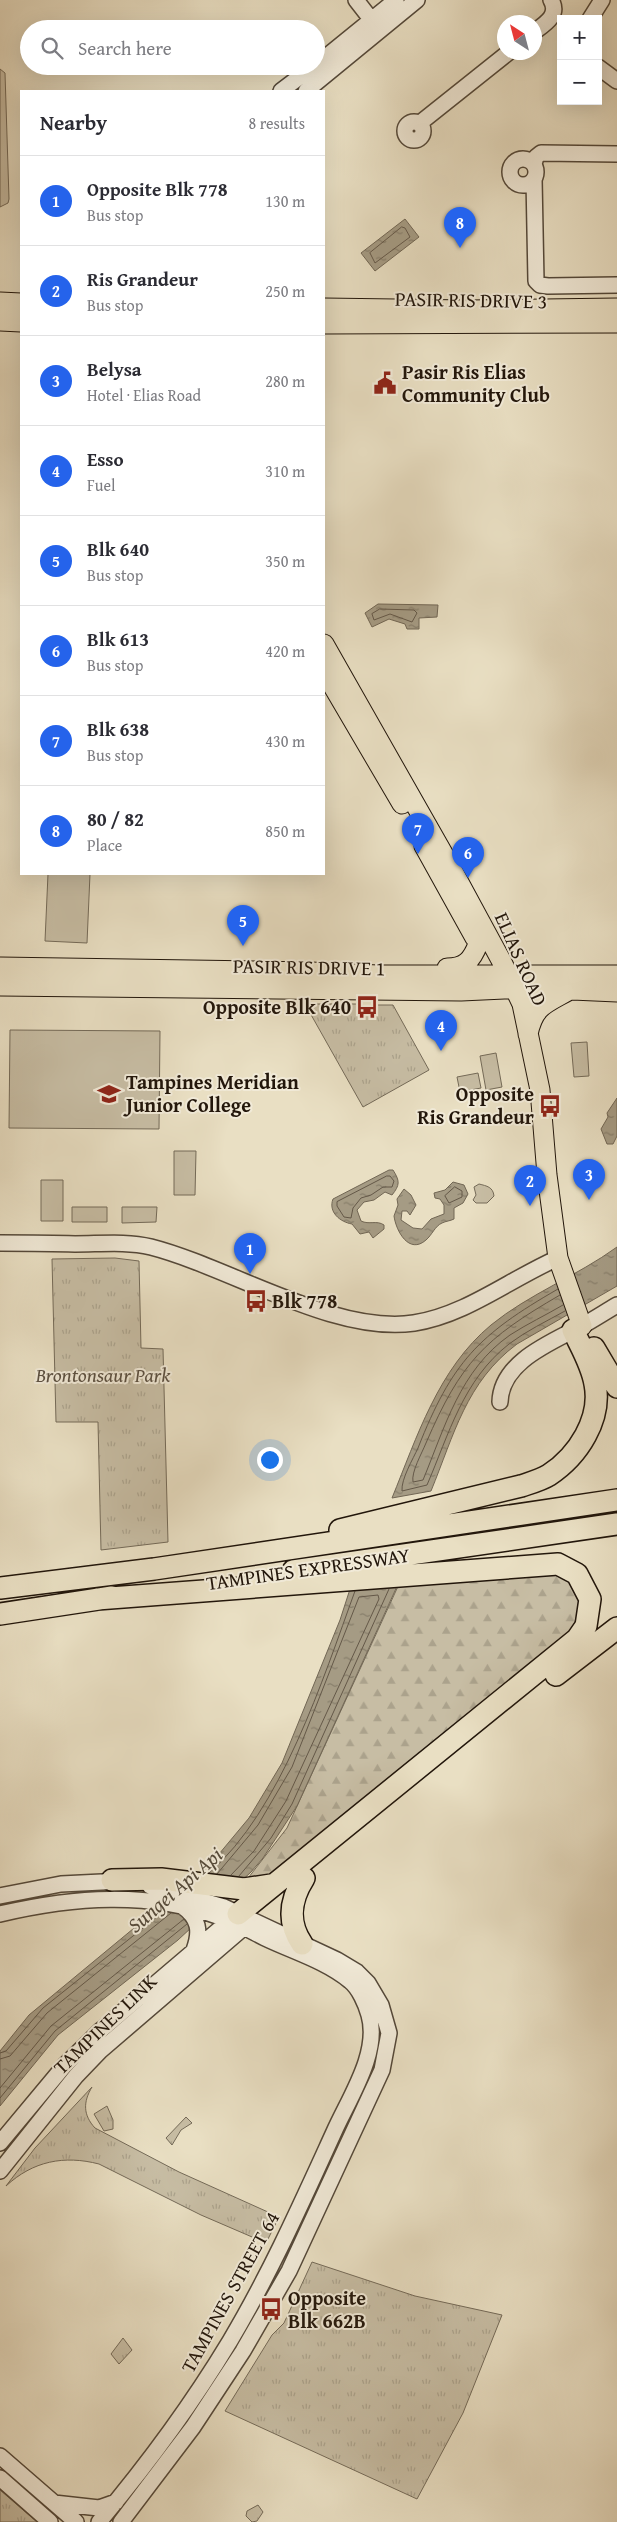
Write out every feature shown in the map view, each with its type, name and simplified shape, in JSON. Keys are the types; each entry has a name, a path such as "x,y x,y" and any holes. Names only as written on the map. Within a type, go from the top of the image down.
{"highway":[{"path":"575,1321 617,1387"},
{"path":"279,1550 352,1526 521,1486 547,1476 563,1465 578,1449 587,1432 596,1404 595,1384 575,1321"},
{"name":"TAMPINES EXPRESSWAY","path":"0,1587 43,1583 279,1550 617,1500"},
{"name":"TAMPINES EXPRESSWAY","path":"0,1614 617,1524"},
{"path":"97,1599 558,1564 578,1574 590,1599 586,1626 577,1639 234,1917"},
{"path":"234,1917 304,1878 617,1628"},
{"path":"112,1880 136,1878 176,1886 244,1889 276,1884"},
{"path":"302,1944 291,1921 294,1894 304,1878"}],"main road":[{"path":"0,302 20,303"},
{"name":"PASIR RIS DRIVE 3","path":"325,308 455,310 617,308"},
{"path":"0,321 20,322"},
{"name":"PASIR RIS DRIVE 3","path":"325,324 617,323"},
{"name":"ELIAS ROAD","path":"325,646 449,864 505,982 527,1084 555,1267 575,1321"},
{"name":"ELIAS ROAD","path":"325,673 402,806 478,944 522,1004 540,1090 555,1267"},
{"path":"411,976 435,969 458,968 472,958 478,944"},
{"name":"PASIR RIS DRIVE 1","path":"0,967 411,976 505,982 568,991 617,992"},
{"name":"PASIR RIS DRIVE 1","path":"0,986 505,982 617,975"},
{"path":"528,1034 532,1017 538,1009 568,991"}],"street":[{"path":"356,0 375,25"},
{"path":"325,73 375,25 396,0"},
{"path":"325,59 375,25 417,0"},
{"path":"542,25 552,17 554,7 551,0"},
{"path":"593,15 602,0"},
{"path":"420,123 499,60"},
{"path":"602,70 617,81"},
{"path":"282,90 303,75"},
{"path":"307,90 323,75"},
{"path":"617,154 541,153 536,157 534,172 536,281 540,286 617,285"},
{"path":"0,1243 121,1243 149,1246 180,1255 333,1313 362,1322 382,1324 412,1323 435,1319 555,1267"},
{"path":"0,1250 62,1248 73,1244"},
{"path":"500,1402 500,1390 513,1371 529,1356 575,1321 617,1305"},
{"path":"0,1896 61,1884 112,1880"},
{"path":"176,1886 234,1917"},
{"path":"0,1914 70,1900 110,1898 157,1902 234,1917"},
{"path":"182,1906 191,1913 198,1926 198,1940 194,1950"},
{"name":"TAMPINES STREET 64","path":"121,2522 193,2427 243,2350 284,2278 382,2070 388,2033 382,2005 368,1984 357,1972 302,1944 234,1917"},
{"name":"TAMPINES STREET 64","path":"99,2522 179,2418 230,2341 304,2199 365,2062 372,2035 370,2017 364,2000 352,1982 234,1917"},
{"name":"TAMPINES LINK","path":"0,2143 65,2065 101,2030 234,1917"},
{"name":"TAMPINES LINK","path":"0,2171 76,2076 234,1917"},
{"path":"65,2065 93,2049 100,2051"},
{"path":"0,2456 76,2522"},
{"path":"0,2478 50,2522"},
{"path":"54,2503 99,2508 116,2502"},
{"path":"132,2522 137,2503"}],"green space":[{"path":"0,69 5,73 9,199 8,203 0,207"},
{"path":"48,875 90,875 87,943 45,941"},
{"path":"305,1004 357,1004 357,1010 376,1010 377,1005 393,1005 429,1070 363,1107"},
{"path":"10,1030 160,1031 159,1129 9,1128"},
{"path":"587,1042 589,1076 574,1077 571,1043"},
{"path":"496,1053 502,1087 486,1090 480,1056"},
{"path":"478,1073 481,1088 460,1092 457,1077"},
{"path":"174,1151 196,1151 195,1195 174,1195"},
{"path":"41,1180 63,1180 63,1221 41,1221"},
{"path":"479,1184 489,1187 493,1193 494,1196 487,1203 476,1203 473,1200 476,1195 474,1187"},
{"path":"72,1207 107,1207 107,1222 72,1222"},
{"path":"122,1207 157,1207 156,1222 122,1223"},
{"name":"Brontonsaur Park","path":"115,1258 139,1261 141,1348 163,1349 168,1542 101,1550 98,1422 56,1422 52,1259"},
{"path":"547,1570 563,1578 572,1585 576,1592 578,1600 577,1616 565,1638 263,1880 245,1882 287,1828 400,1582"},
{"path":"92,2087 87,2098 86,2113 95,2128 179,2172 279,2217 266,2243 201,2215 99,2164 86,2161 61,2160 50,2162 27,2171 6,2186 35,2148"},
{"path":"107,2106 113,2120 113,2129 104,2131 94,2114"},
{"path":"186,2117 192,2123 181,2130 172,2145 166,2138"},
{"path":"312,2262 415,2296 502,2315 463,2413 417,2499 225,2411 272,2335 284,2323"},
{"path":"123,2338 132,2350 119,2364 111,2354"},
{"path":"0,2490 37,2522 0,2522"},
{"path":"258,2505 263,2512 257,2521 252,2522 246,2516 247,2511"}],"water":[{"path":"405,219 419,237 375,271 361,253"},
{"path":"378,604 438,605 437,617 419,618 419,629 407,629 405,624 389,619 372,627 365,613"},
{"path":"617,1098 617,1136 613,1144 607,1144 601,1129 608,1117 607,1113"},
{"path":"389,1170 393,1170 398,1180 398,1186 392,1195 385,1192 374,1200 364,1202 357,1210 361,1221 384,1225 384,1229 373,1238 369,1232 360,1234 352,1224 336,1216 332,1208 333,1199"},
{"path":"453,1182 464,1185 468,1194 463,1203 454,1208 454,1219 440,1224 420,1244 414,1245 409,1243 397,1228 394,1216 398,1205 397,1199 404,1189 411,1195 416,1205 410,1215 407,1211 402,1211 401,1220 413,1228 422,1229 431,1219 444,1214 444,1205 440,1199 435,1198 434,1193 445,1190"},
{"path":"617,1247 617,1286 517,1344 500,1359 473,1392 455,1430 431,1491 392,1498 431,1405 457,1362 473,1343 491,1325 521,1304"},
{"path":"399,1582 297,1806 263,1858 251,1872 178,1940 58,2035 0,2106 0,2051 29,2015 209,1866 249,1818 282,1763 340,1620 351,1586"}],"place":[{"name":"80 / 82","path":"460,248"},
{"name":"Pasir Ris Elias Community Club","path":"385,383"},
{"name":"Blk 638","path":"418,854"},
{"name":"Blk 613","path":"468,878"},
{"name":"Blk 640","path":"243,946"},
{"name":"Opposite Blk 640","path":"367,1007"},
{"name":"Esso","path":"441,1051"},
{"name":"Tampines Meridian Junior College","path":"109,1094"},
{"name":"Opposite Ris Grandeur","path":"550,1106"},
{"name":"Belysa","path":"589,1200"},
{"name":"Ris Grandeur","path":"530,1206"},
{"name":"Opposite Blk 778","path":"250,1274"},
{"name":"Blk 778","path":"256,1301"},
{"name":"Opposite Blk 662B","path":"271,2309"}],"water label":[{"name":"Sungei Api Api","path":"175,1890"}]}
